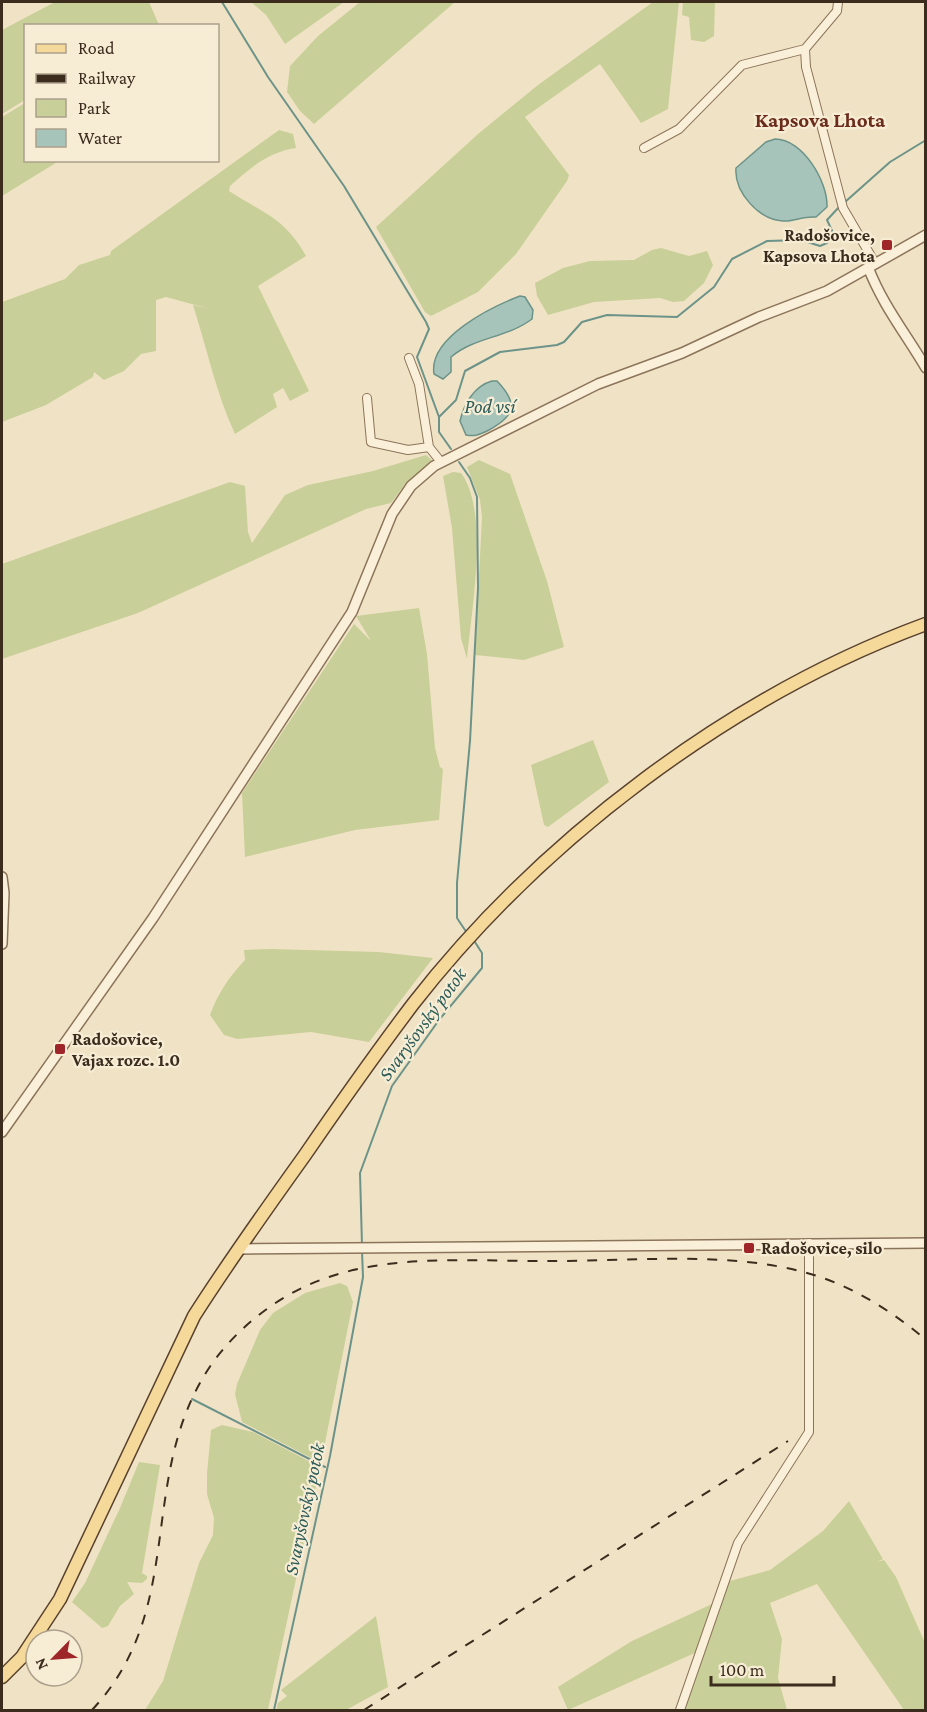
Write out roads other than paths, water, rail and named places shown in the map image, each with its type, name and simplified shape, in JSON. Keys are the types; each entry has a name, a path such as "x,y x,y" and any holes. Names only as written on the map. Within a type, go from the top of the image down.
{"main road":[{"path":"2,1677 22,1657 60,1599 184,1335 238,1249 414,1004 476,932 535,873 589,825 661,768 736,717 796,684 853,655 926,624"}],"street":[{"path":"644,148 679,129 742,65 805,50 837,11 838,2"},
{"path":"805,50 806,67 842,204 872,265 882,299 926,368"},
{"path":"2,1131 153,918 352,612 399,505 411,486 441,462 598,384 682,353 759,317 827,291 926,235"},
{"path":"409,358 419,384 429,447 441,462"},
{"path":"367,398 371,442 408,450 429,447"},
{"path":"2,877 4,893 2,944"},
{"path":"238,1249 926,1243"},
{"path":"680,1710 738,1543 809,1432 809,1244"}],"water":[{"path":"775,139 795,146 804,154 818,174 827,207 816,217 787,221 765,216 750,203 739,186 736,168 766,142"},
{"path":"520,296 525,297 533,310 532,319 512,330 460,350 451,357 451,372 443,379 434,374 435,361 441,348 451,336 478,316"},
{"name":"Pod vsí","path":"492,381 497,381 509,396 511,409 509,414 498,425 486,431 466,435 460,421 464,408 475,391"}],"waterway":[{"path":"222,2 268,77 344,186 426,322 429,329 417,357 439,417"},
{"name":"Svaryšovský potok","path":"845,202 890,162 926,140"},
{"name":"Svaryšovský potok","path":"451,449 439,432 439,417 456,400 465,371 500,352 557,345 564,342 582,322 607,315 677,317 714,287 732,259 767,241 801,240 820,246 827,243 834,235 827,220 840,206"},
{"name":"Svaryšovský potok","path":"459,462 470,478 477,497 478,588 470,741 457,883 457,918 467,933"},
{"name":"Svaryšovský potok","path":"362,1245 360,1173 392,1086 439,1020 482,968 482,953 473,939"},
{"name":"Svaryšovský potok","path":"274,1710 330,1456 363,1277 362,1251"},
{"path":"192,1399 325,1467"}],"railway":[{"path":"92,1710 122,1670 141,1628 152,1585 174,1452 188,1408 211,1365 235,1336 263,1312 312,1283 356,1269 441,1260 682,1259 746,1262 807,1273 839,1284 885,1309 926,1340"},
{"path":"364,1710 788,1441"}],"place":[{"name":"Radošovice, Kapsova Lhota","path":"887,245"},
{"name":"Radošovice, Vajax rozc. 1.0","path":"60,1049"},
{"name":"Radošovice, silo","path":"749,1248"}],"district":[{"name":"Kapsova Lhota","path":"820,120"}]}
